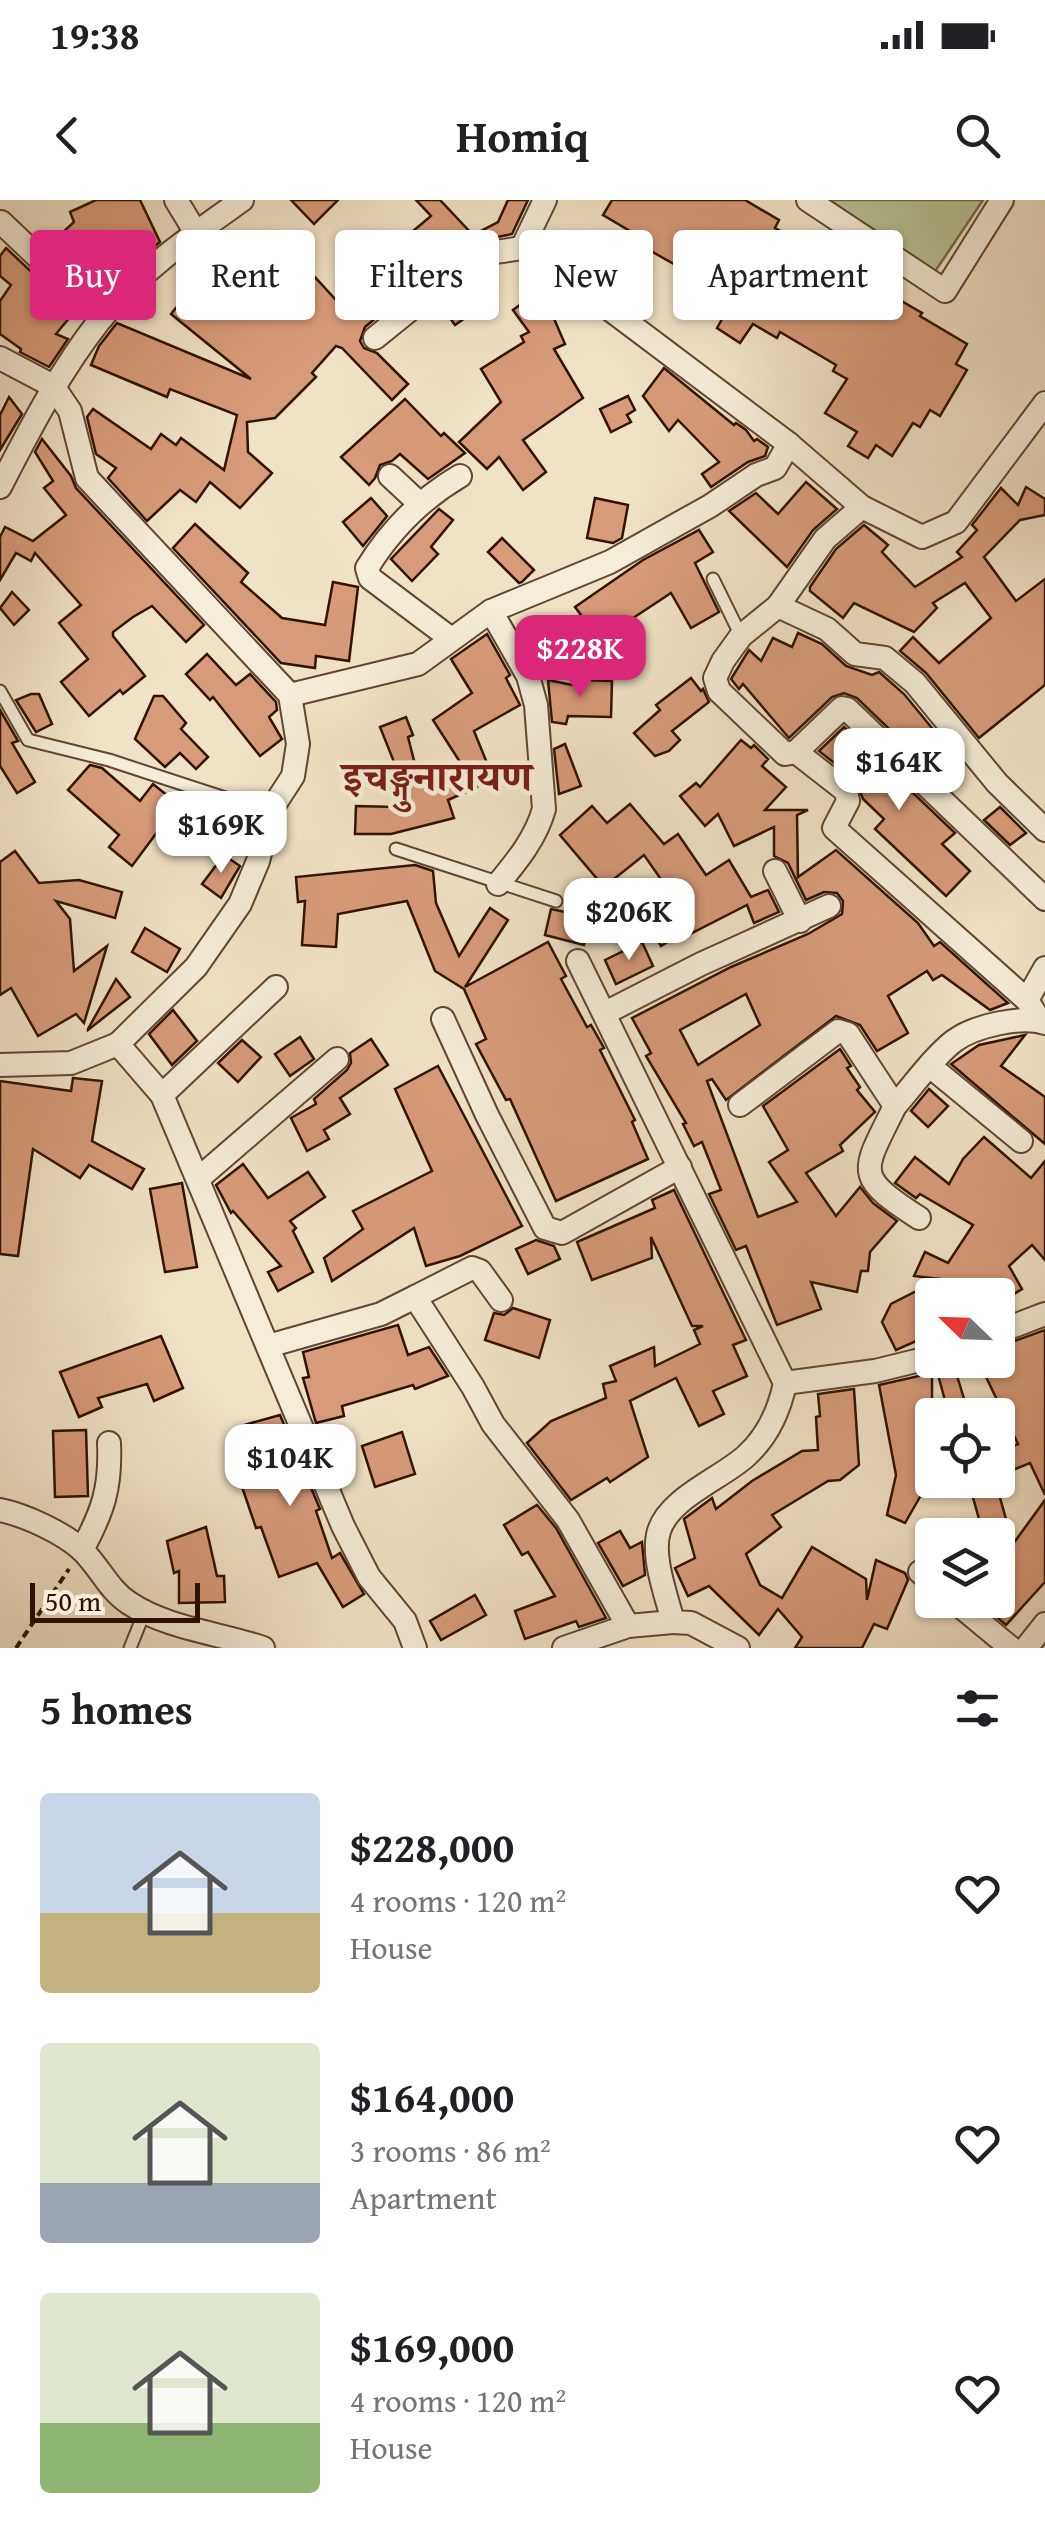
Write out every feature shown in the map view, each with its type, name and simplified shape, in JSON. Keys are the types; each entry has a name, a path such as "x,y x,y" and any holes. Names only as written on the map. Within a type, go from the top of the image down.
{"street":[{"path":"176,200 194,230"},
{"path":"200,230 242,200"},
{"path":"531,230 545,200"},
{"path":"808,200 945,291 1002,200"},
{"path":"0,222 30,250"},
{"path":"375,338 462,270 490,254 519,249"},
{"path":"156,267 176,250"},
{"path":"0,487 53,386 101,320"},
{"path":"624,320 790,444 862,506 922,538 956,522 1045,403"},
{"path":"0,358 53,386 70,411 87,478 290,695 298,744 293,776 271,810 258,860 240,904 196,968 118,1044 71,1063 0,1065"},
{"path":"290,695 418,664 492,611 610,562 775,468 790,444"},
{"path":"390,476 420,504"},
{"path":"450,638 367,572 384,540 431,493 460,476"},
{"path":"862,506 825,539 778,606 741,636 715,678 719,691 785,754 796,752 842,708 847,710 1045,899"},
{"path":"778,606 827,629 855,654 885,658 916,682 997,783 1045,830"},
{"path":"492,611 528,676 536,706 544,808 540,824 498,884"},
{"path":"796,752 846,791 848,801 834,828 1027,1000 1042,1022"},
{"path":"776,871 800,921"},
{"path":"605,1013 829,906"},
{"path":"578,960 785,1383 779,1411 746,1457 680,1502 659,1530 658,1558 673,1622"},
{"path":"1027,1000 1045,968"},
{"path":"162,1096 276,987"},
{"path":"444,1019 487,1115 545,1228 562,1233 680,1167"},
{"path":"919,1218 872,1184 868,1171 870,1156 895,1106 953,1041 972,1032 1018,1021 1042,1022"},
{"path":"740,1105 843,1031 895,1106"},
{"path":"118,1044 162,1096 343,1526 369,1577 406,1621 415,1648"},
{"path":"198,1179 337,1059"},
{"path":"931,1067 1021,1141"},
{"path":"268,1346 380,1314 472,1268 480,1271 501,1300"},
{"path":"415,1297 494,1424 568,1520 628,1626"},
{"path":"1015,1325 1045,1314"},
{"path":"785,1383 876,1372 915,1362"},
{"path":"82,1550 102,1512 110,1475 109,1443"},
{"path":"0,1510 23,1514 82,1550 105,1581 128,1603 145,1612 263,1648"},
{"path":"975,1618 1011,1648"},
{"path":"564,1648 628,1626 673,1622 690,1623 738,1648"},
{"path":"1026,1648 1045,1624"}],"lane":[{"path":"714,578 741,636"},
{"path":"0,692 28,740 109,760 228,800 271,810"},
{"path":"396,849 556,900"},
{"path":"130,1648 145,1612"}],"path":[{"path":"16,1648 82,1550"}],"green space":[{"path":"829,200 983,200 934,273 903,251 903,230 872,230"}],"building":[{"path":"96,200 140,200 154,230 65,230 74,222 70,212"},
{"path":"291,200 338,200 314,224"},
{"path":"416,200 440,200 468,230 414,230 431,216"},
{"path":"508,200 528,200 512,234 499,237 499,230 483,230 498,222"},
{"path":"612,200 745,200 779,220 775,228 779,230 673,230 673,264 653,252 653,230 628,230 603,215"},
{"path":"6,248 30,271 30,320 67,320 56,334 68,339 49,367 20,352 0,334 0,301 11,285 0,276 0,256"},
{"path":"315,277 335,299 335,320 373,320 365,327 360,341 408,384 392,400 336,346 312,373 316,377 275,418 247,422 248,452 272,473 240,508 210,482 196,502 180,490 147,521 108,478 116,468 96,454 87,417 93,409 151,449 161,434 176,445 181,438 224,470 237,415 170,389 167,397 91,365 99,346 117,323 251,379 178,320 315,320"},
{"path":"903,302 967,344 956,364 967,370 940,416 930,410 920,427 913,423 892,456 876,445 868,458 848,446 857,432 825,413 847,379 833,371 836,365 780,332 777,338 753,324 740,343 717,328 722,320 903,320"},
{"path":"520,320 555,320 565,344 554,349 583,398 523,440 546,472 523,490 499,457 487,469 459,442 501,402 481,369 524,342 521,336 529,332"},
{"path":"664,368 734,425 746,430 754,441 757,439 768,447 765,456 748,462 711,487 702,474 719,462 678,420 669,431 643,396"},
{"path":"628,396 635,410 627,415 631,422 611,432 600,409"},
{"path":"9,397 22,414 0,450 0,415"},
{"path":"405,399 441,436 444,433 465,453 428,479 400,454 380,465 369,485 341,457"},
{"path":"42,439 76,488 204,625 186,642 152,606 113,632 145,676 123,694 120,690 89,716 61,682 88,659 59,623 81,605 35,553 31,561 16,553 0,580 0,537 5,527 33,541 66,515 44,488 53,481 35,452"},
{"path":"806,482 837,509 813,530 787,567 729,511 756,493 778,514"},
{"path":"1026,487 1045,499 1045,515 1020,520 984,557 1016,601 1045,579 1045,685 979,738 926,673 900,651 913,637 939,663 991,618 965,583 933,603 937,608 914,632 854,603 843,618 810,587 836,549 864,525 888,545 882,552 915,587 962,557 957,552 977,530 972,525 1001,488 1018,505"},
{"path":"371,498 387,516 363,546 343,522"},
{"path":"595,498 628,505 622,538 613,543 587,538"},
{"path":"439,509 453,520 431,547 438,554 412,581 391,559"},
{"path":"195,524 248,573 241,582 282,618 325,625 333,582 358,587 349,661 316,656 315,668 281,663 173,548"},
{"path":"699,530 713,552 695,563 719,612 691,628 671,593 618,628 628,642 611,655 575,607 643,560"},
{"path":"502,538 534,570 522,582 488,552"},
{"path":"12,592 29,610 14,625 0,608"},
{"path":"798,633 822,644 846,666 872,675 879,672 904,694 936,733 913,752 857,698 844,693 832,697 789,738 743,684 739,689 731,679 749,650 761,661 773,638 792,647"},
{"path":"487,634 510,675 506,678 520,705 474,731 489,768 472,775 477,787 448,800 454,818 391,834 355,834 356,806 396,807 388,774 398,772 380,727 406,717 413,735 408,737 419,780 460,762 433,720 472,693 451,659"},
{"path":"207,654 236,685 250,674 276,702 277,710 269,717 282,739 260,756 213,697 210,700 186,674"},
{"path":"691,678 709,702 672,731 680,740 669,751 655,756 634,733 660,710 656,705"},
{"path":"548,680 582,687 582,680 612,681 611,717 568,716 566,724 552,722"},
{"path":"39,694 52,724 36,732 16,700"},
{"path":"154,696 163,696 186,723 181,729 208,757 196,769 180,753 165,767 135,739"},
{"path":"0,710 18,741 12,743 35,782 17,793 0,766"},
{"path":"844,727 955,833 942,844 970,871 946,896 875,829 884,819 863,799 856,780 819,751"},
{"path":"741,740 751,748 754,745 768,759 762,766 786,787 765,810 808,810 797,815 798,877 836,850 918,923 934,946 940,942 1008,1003 990,1010 942,975 933,980 927,971 888,996 908,1033 877,1051 860,1025 836,1016 726,1100 712,1079 707,1081 758,1217 797,1202 769,1162 788,1150 763,1106 840,1049 860,1087 857,1090 875,1112 840,1145 843,1151 806,1173 836,1216 860,1187 897,1221 870,1252 868,1271 861,1271 857,1292 811,1282 821,1309 777,1325 746,1246 736,1250 709,1194 721,1190 702,1142 694,1146 683,1124 686,1123 646,1056 651,1053 632,1018 731,967 808,934 842,914 843,901 837,893 824,892 806,900 788,863 774,856 774,827 734,846 718,814 705,826 680,796 696,783 700,787","holes":["746,994 760,1025 698,1065 680,1030"]},
{"path":"565,744 581,786 559,794 554,749"},
{"path":"90,765 102,768 140,801 153,784 178,804 132,866 109,847 119,835 68,790"},
{"path":"199,799 247,820 234,844 189,818"},
{"path":"630,804 664,844 678,834 706,875 729,860 751,897 768,890 779,912 754,923 747,905 692,933 690,928 661,946 641,913 672,895 644,855 604,887 560,835 592,806 607,823"},
{"path":"1000,807 1026,833 1010,845 984,820"},
{"path":"15,851 39,883 79,880 122,892 115,918 56,901 70,919 74,971 107,946 84,1023 76,1014 38,1036 11,988 0,995 0,862"},
{"path":"224,855 240,866 221,898 202,884"},
{"path":"415,865 433,871 436,903 459,956 490,908 508,920 465,987 548,942 566,976 561,979 587,1027 591,1025 604,1048 600,1050 635,1120 632,1122 648,1159 556,1201 510,1099 506,1100 476,1044 486,1039 464,989 435,971 407,901 338,914 336,947 302,945 305,901 298,902 296,877"},
{"path":"551,909 589,917 584,945 545,935"},
{"path":"145,928 180,949 167,972 132,952"},
{"path":"642,942 653,966 616,984 605,960"},
{"path":"116,979 130,997 88,1030 88,1029"},
{"path":"173,1010 197,1041 172,1065 149,1034"},
{"path":"1025,1035 1001,1066 1045,1097 1045,1144 951,1064 979,1045"},
{"path":"300,1037 314,1059 290,1076 275,1054"},
{"path":"371,1039 388,1065 340,1098 350,1114 324,1130 329,1139 307,1151 291,1118 316,1104 314,1099 347,1070 350,1053"},
{"path":"242,1040 261,1057 238,1082 218,1063"},
{"path":"438,1066 522,1226 460,1256 426,1266 414,1228 332,1281 324,1258 363,1229 353,1211 432,1171 395,1089"},
{"path":"73,1078 102,1081 92,1141 144,1169 132,1189 89,1165 80,1178 33,1149 18,1256 0,1254 0,1081 71,1091"},
{"path":"929,1089 948,1106 928,1127 911,1111"},
{"path":"984,1137 1031,1178 1045,1161 1045,1260 1032,1245 1009,1266 1022,1289 1015,1293 1015,1278 914,1276 925,1252 948,1263 973,1225 920,1194 916,1198 895,1183 915,1157 949,1184 963,1159"},
{"path":"243,1164 268,1198 308,1172 325,1197 290,1221 313,1272 278,1291 268,1272 281,1266 231,1213 216,1185"},
{"path":"182,1183 197,1267 165,1272 150,1189"},
{"path":"674,1190 746,1340 733,1345 747,1376 713,1391 724,1414 699,1426 676,1378 630,1401 648,1457 610,1482 607,1478 571,1500 527,1443 551,1421 606,1398 603,1384 616,1381 610,1366 654,1347 655,1366 700,1344 694,1330 703,1326 692,1326 651,1237 652,1258 592,1280 577,1242 655,1208 652,1200"},
{"path":"536,1240 554,1246 560,1259 528,1274 516,1249"},
{"path":"915,1292 915,1342 896,1350 882,1322 891,1304"},
{"path":"513,1308 550,1320 539,1358 485,1340 494,1313 504,1315"},
{"path":"398,1325 408,1355 429,1347 448,1376 415,1389 413,1385 342,1406 344,1416 316,1423 303,1378 309,1377 303,1352"},
{"path":"1045,1330 1045,1495 1030,1463 1015,1469 1015,1398 996,1398 987,1378 1015,1378 1015,1341"},
{"path":"161,1336 183,1388 154,1401 147,1384 98,1398 102,1407 79,1417 60,1372"},
{"path":"915,1377 932,1378 932,1398 915,1398 915,1498 919,1498 905,1523 887,1515 896,1475 879,1385"},
{"path":"939,1378 958,1378 964,1398 944,1398"},
{"path":"854,1389 859,1465 840,1480 828,1481 772,1515 781,1527 746,1554 760,1585 782,1598 812,1547 866,1579 867,1600 876,1560 905,1573 908,1580 887,1629 874,1624 862,1648 795,1648 802,1637 778,1609 759,1635 709,1586 688,1596 675,1568 695,1558 684,1519 712,1498 716,1509 752,1481 802,1451 818,1450 818,1394"},
{"path":"280,1415 320,1509 316,1511 332,1558 340,1553 364,1594 343,1607 317,1563 279,1577 261,1527 256,1528 238,1475 257,1470 244,1425"},
{"path":"86,1430 88,1496 55,1497 53,1431"},
{"path":"402,1432 415,1474 375,1487 362,1446"},
{"path":"973,1498 1000,1498 1006,1518 979,1518"},
{"path":"1045,1500 1045,1582 1015,1615 1015,1541"},
{"path":"537,1505 556,1528 606,1618 579,1627 576,1621 525,1639 515,1611 555,1596 528,1552 522,1555 504,1525"},
{"path":"206,1527 217,1576 224,1576 225,1602 179,1603 179,1571 174,1573 167,1541"},
{"path":"620,1531 630,1548 642,1542 645,1575 623,1586 598,1543"},
{"path":"475,1595 486,1615 441,1640 430,1621"}],"district":[{"name":"इचङ्गुनारायण","path":"437,775"}]}
